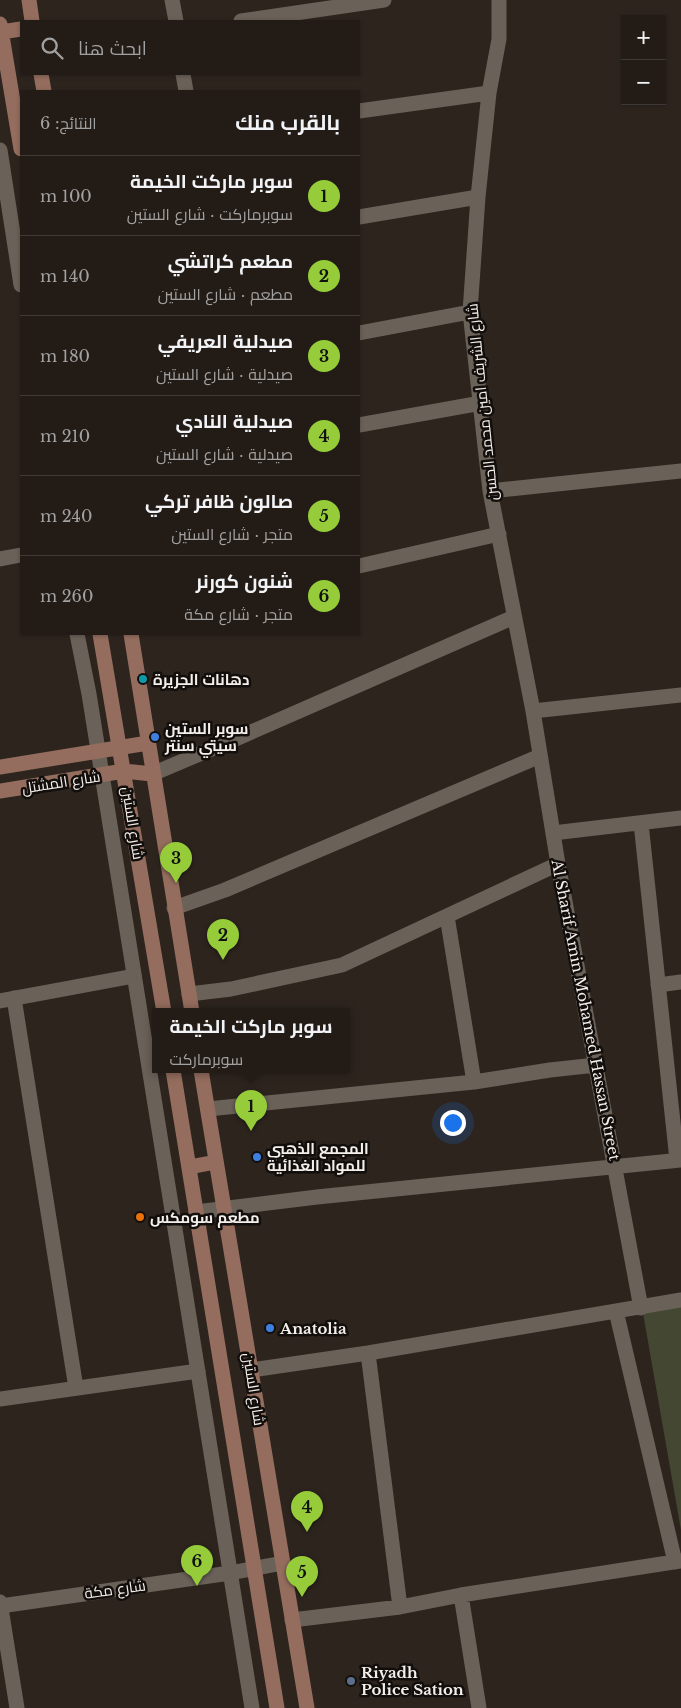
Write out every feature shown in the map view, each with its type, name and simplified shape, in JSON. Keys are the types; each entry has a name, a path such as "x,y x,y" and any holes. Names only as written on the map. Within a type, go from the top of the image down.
{"main road":[{"path":"29,0 32,20"},
{"path":"20,29 1,28 20,143"},
{"path":"41,75 44,90"},
{"name":"شارع الستين","path":"100,635 163,1008"},
{"name":"شارع الستين","path":"131,635 152,774 191,1008"},
{"name":"شارع المشتل","path":"0,767 148,743"},
{"name":"شارع المشتل","path":"0,791 124,771 152,774"},
{"name":"شارع الستين","path":"174,1073 277,1708"},
{"name":"شارع الستين","path":"202,1073 307,1708"},
{"path":"189,1166 216,1162"}],"street":[{"path":"172,0 176,20"},
{"path":"244,20 291,6 384,0"},
{"name":"شارع الشريف امين محمد الحسن","path":"499,0 499,39 489,92 478,197 470,312 490,491 533,711"},
{"path":"183,75 186,90"},
{"path":"360,111 489,92"},
{"path":"0,150 3,181 20,279"},
{"path":"360,218 478,197"},
{"path":"360,333 470,312"},
{"path":"360,425 481,403"},
{"path":"490,491 681,471"},
{"path":"360,566 499,534"},
{"path":"0,559 20,555"},
{"path":"152,774 514,617"},
{"path":"77,635 102,775 252,1708"},
{"path":"533,711 681,695"},
{"name":"Al Sharif Amin Mohamed Hassan Street","path":"533,711 558,864 641,1308"},
{"path":"174,908 225,890 540,756"},
{"path":"553,833 681,818"},
{"path":"196,1212 327,1196 679,1160 641,823"},
{"path":"189,994 231,989 342,965 558,864"},
{"path":"447,916 474,1082"},
{"path":"76,1388 7,1000 134,976"},
{"path":"658,985 681,982"},
{"path":"208,1109 474,1082 596,1065"},
{"path":"251,1370 368,1353 681,1300"},
{"path":"292,1620 400,1607 461,1595 678,1562 616,1311"},
{"path":"368,1353 400,1607"},
{"path":"0,1399 198,1371"},
{"name":"شارع مكة","path":"0,1605 230,1573 283,1563"},
{"path":"461,1595 479,1708"},
{"path":"0,1605 17,1708"}],"green space":[{"path":"681,1307 681,1530 643,1313"}],"place":[{"name":"دهانات الجزيرة","path":"143,679"},
{"name":"سوبر الستين سيتي سنتر","path":"155,737"},
{"name":"صيدلية العريفي","path":"176,883"},
{"name":"مطعم كراتشي","path":"223,960"},
{"name":"سوبر ماركت الخيمة","path":"251,1131"},
{"name":"المجمع الذهبي للمواد الغذائية","path":"257,1157"},
{"name":"مطعم سومكس","path":"140,1217"},
{"name":"Anatolia","path":"270,1328"},
{"name":"صيدلية النادي","path":"307,1532"},
{"name":"شنون كورنر","path":"197,1586"},
{"name":"صالون ظافر تركي","path":"302,1597"},
{"name":"Riyadh Police Sation","path":"351,1681"}]}
